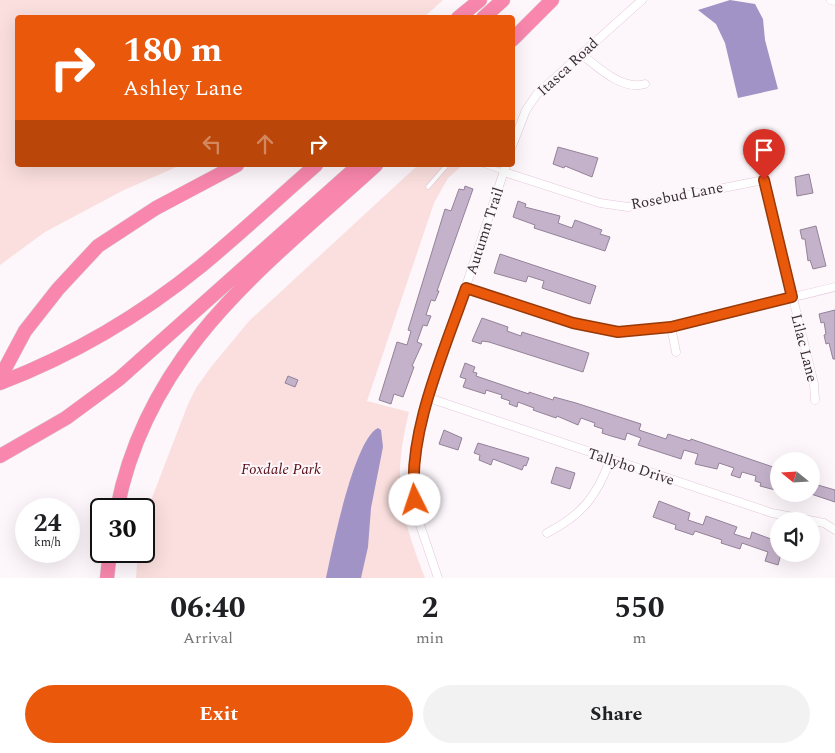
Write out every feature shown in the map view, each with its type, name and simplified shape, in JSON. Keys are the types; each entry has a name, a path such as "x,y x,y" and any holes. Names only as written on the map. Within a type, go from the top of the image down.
{"highway":[{"path":"462,15 480,0"},
{"path":"486,15 503,0"},
{"path":"515,23 543,0"},
{"path":"515,37 552,0"},
{"path":"0,378 25,331 58,289 98,246 156,208 233,167"},
{"path":"0,383 74,351 156,300 201,266 314,167"},
{"path":"0,456 66,418 119,379 357,167"},
{"path":"119,498 136,442 174,367 198,335 226,303 374,167"},
{"path":"107,578 109,563"}],"street":[{"name":"Itasca Road","path":"515,138 526,110 537,94 642,0"},
{"path":"831,0 835,1"},
{"path":"581,54 616,80 638,86 645,84"},
{"name":"Rosebud Lane","path":"505,168 600,203 628,207 764,180"},
{"name":"Autumn Trail","path":"438,578 417,516 413,483 416,447 429,398 505,168"},
{"name":"Lilac Lane","path":"764,180 814,384 815,400"},
{"path":"466,288 573,323 618,332 671,327 835,287"},
{"path":"671,327 676,352"},
{"name":"Tallyho Drive","path":"429,398 772,513 824,523 835,530"},
{"path":"547,533 564,524 584,507 602,483 610,460"}],"lane":[{"path":"428,187 446,167"}],"green space":[{"path":"0,0 443,0 426,15 15,15 15,167 176,167 124,190 45,232 0,265"},
{"name":"Foxdale Park","path":"416,167 461,167 448,178 434,203 367,401 409,412 401,458 401,496 404,515 425,578 136,578 137,563 155,563 155,498 152,498 188,404 196,388 249,321"}],"shaded area":[{"path":"730,0 755,4 763,19 765,40 778,89 738,98 725,43 716,24 698,10"},
{"path":"378,428 381,430 383,447 371,508 368,547 361,578 326,578 345,497 353,473 369,436"}],"building":[{"path":"558,147 598,158 592,177 565,166 564,168 553,164"},
{"path":"809,174 813,193 797,196 795,177"},
{"path":"465,186 473,189 437,291 439,291 435,301 431,300 426,315 431,316 427,326 423,325 417,342 422,344 412,366 414,367 403,397 394,394 391,404 379,400 397,342 407,345 411,331 408,330 445,209 451,211 459,189 464,190"},
{"path":"518,201 526,204 525,207 560,216 558,223 572,228 575,220 602,230 600,234 610,237 605,251 534,228 535,225 513,217"},
{"path":"816,226 826,266 813,269 810,260 808,261 805,239 802,239 800,230"},
{"path":"500,254 596,286 590,304 542,288 544,281 528,276 526,282 494,273"},
{"path":"835,310 835,359 833,359 829,343 826,344 824,322 821,323 819,314"},
{"path":"482,318 508,327 507,331 521,336 522,332 589,353 583,372 489,342 482,341 481,344 472,341"},
{"path":"465,363 475,367 473,372 477,373 476,376 529,394 529,392 553,400 554,397 576,403 641,424 639,430 666,439 668,434 690,441 691,439 770,466 770,489 760,486 761,483 755,481 756,476 742,472 740,478 731,475 734,468 719,463 717,469 695,464 698,454 684,450 681,459 638,445 641,438 627,433 625,440 602,433 603,429 594,426 595,423 581,418 578,425 557,416 556,418 533,410 534,408 518,402 517,407 509,404 510,401 501,398 502,395 486,390 485,394 463,387 466,379 460,377"},
{"path":"288,376 298,380 295,387 285,383"},
{"path":"444,430 462,438 458,450 439,444"},
{"path":"478,443 529,458 526,466 524,465 522,470 493,459 491,465 479,460 480,455 474,453"},
{"path":"556,467 575,473 570,489 551,483"},
{"path":"820,486 835,490 835,502 820,497"},
{"path":"659,501 690,513 688,520 703,525 706,516 737,527 734,534 750,539 752,532 770,539 770,562 779,562 778,565 765,561 768,552 742,543 740,549 721,543 722,540 695,531 693,535 675,529 676,525 653,517"}],"route":[{"path":"415,500 413,483 415,457 422,420 466,288 573,323 618,332 671,327 792,297 764,180"}]}
